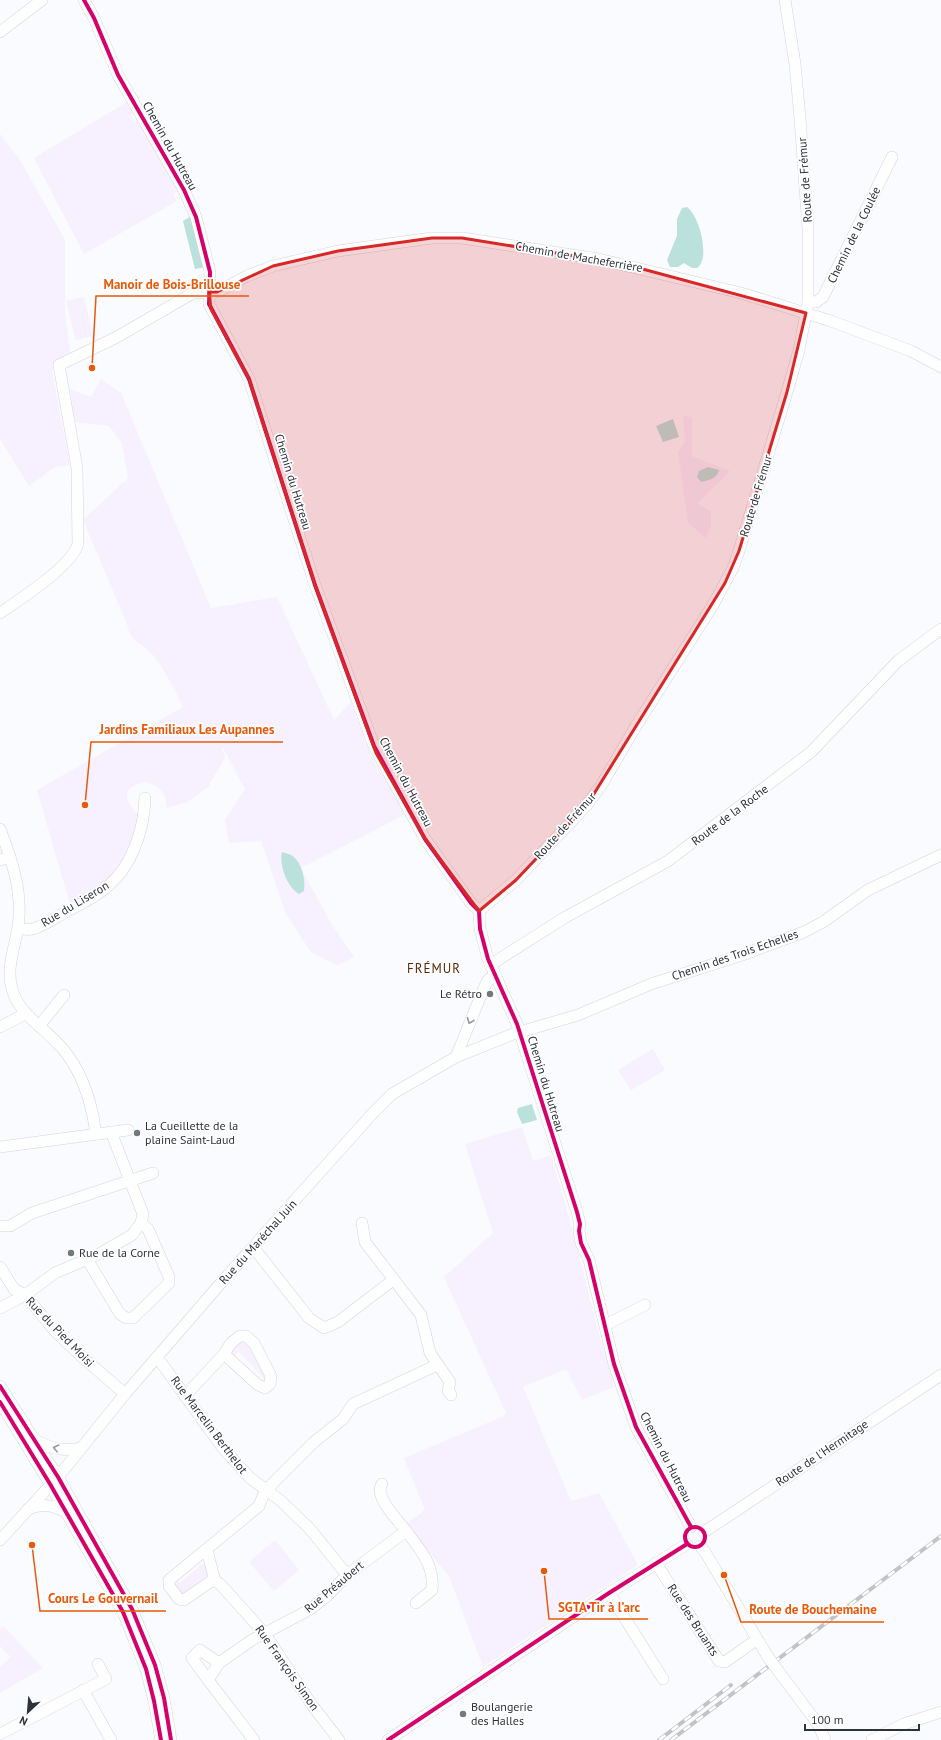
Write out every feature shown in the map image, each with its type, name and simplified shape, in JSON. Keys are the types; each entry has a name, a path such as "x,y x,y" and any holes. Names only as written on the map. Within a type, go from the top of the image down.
{"street":[{"path":"0,32 42,0"},
{"name":"Chemin du Hutreau","path":"84,0 94,18 119,78 188,198 205,247 210,272 209,292 211,309 249,379 315,585 376,753 425,839 471,903 479,911 480,929 493,970 508,1002 520,1034 577,1212 580,1224 579,1231 581,1243 589,1260 614,1364 636,1427 691,1527"},
{"name":"Route de Frémur","path":"479,911 516,880 587,805 598,790 725,583 739,551 799,350 807,307 808,229 800,118 795,64 784,0"},
{"name":"Chemin de la Coulée","path":"807,307 823,297 892,157"},
{"name":"Chemin de Macheferrière","path":"0,613 46,579 74,553 77,546 77,468 59,366 68,360 117,337 187,296 196,292 217,292 247,276 273,266 338,251 432,238 462,238 624,264 741,293 807,307 911,351 941,367"},
{"name":"Route de la Roche","path":"493,970 564,918 668,861 811,752 898,661 941,629"},
{"name":"Rue du Liseron","path":"18,928 33,929 103,890 114,881 124,867 136,843 144,819 145,798"},
{"path":"0,829 5,858 18,882 18,928 10,963 9,977 16,1000 26,1014 62,1048 74,1063 93,1110 96,1134"},
{"name":"Chemin des Trois Echelles","path":"520,1034 578,1015 651,984 742,955 804,932 823,922 868,890 941,855"},
{"path":"456,1057 483,990 493,970"},
{"path":"39,1026 64,995"},
{"path":"0,1027 26,1014"},
{"name":"Rue du Maréchal Juin","path":"0,1540 54,1480 125,1394 253,1247 373,1113 392,1094 456,1057 513,1034 520,1034"},
{"path":"0,1147 128,1130"},
{"path":"0,1308 24,1295 55,1273 112,1248 132,1235 141,1223 143,1214 111,1132"},
{"path":"0,1226 10,1226 32,1213 153,1173"},
{"path":"87,1259 120,1314 126,1318 133,1318 169,1283 169,1277 148,1229 141,1223"},
{"path":"362,1223 365,1242 421,1315 430,1353 450,1382 448,1391 451,1395"},
{"path":"253,1247 309,1318 324,1328 338,1322 393,1280"},
{"name":"Rue du Pied Moisi","path":"0,1267 14,1289 24,1295 54,1330 125,1394"},
{"path":"605,1325 645,1305"},
{"path":"185,1396 224,1354 231,1343 240,1336 246,1336 254,1343 271,1376 270,1384 265,1388 258,1385 224,1354"},
{"name":"Rue Marcelin Berthelot","path":"157,1357 222,1447 250,1478 280,1501 310,1529 347,1575"},
{"path":"207,1550 215,1581 210,1582 184,1600 179,1599 169,1586 169,1580 260,1506 265,1491 314,1442 343,1419 353,1404 437,1365"},
{"name":"Route de l'Hermitage","path":"704,1532 941,1374"},
{"path":"0,1386 34,1439 54,1480 66,1512 123,1612 146,1669 154,1701 161,1740"},
{"path":"0,1402 54,1480 132,1609 155,1665 164,1698 171,1740"},
{"path":"34,1439 56,1449 68,1451 80,1448"},
{"path":"382,1484 379,1492 381,1498 428,1560 433,1584 432,1590 416,1602"},
{"path":"28,1509 41,1505 51,1505 66,1512"},
{"path":"388,1740 608,1593 687,1544 691,1527 698,1527 704,1532 700,1546"},
{"name":"Rue Préaubert","path":"208,1680 219,1663 252,1640 309,1610 327,1596 347,1575 406,1531"},
{"path":"687,1544 692,1548 700,1546"},
{"path":"700,1546 708,1557 756,1640 818,1724 825,1740"},
{"name":"Rue des Bruants","path":"656,1562 719,1661 725,1662 756,1640"},
{"name":"Rue François Simon","path":"215,1581 220,1584 265,1634 312,1705 339,1740"},
{"path":"608,1593 663,1679"},
{"path":"219,1663 200,1650 192,1658 254,1740"},
{"path":"0,1734 106,1679 98,1664"},
{"path":"83,1690 111,1740"},
{"path":"872,1740 904,1724 941,1712"}],"highlighted area":[{"path":"432,238 462,238 624,264 806,313 787,392 739,551 725,583 587,805 516,880 479,911 425,839 376,753 315,585 249,379 211,309 209,292 217,292 273,266 338,251"}],"shaded area":[{"path":"129,101 134,109 131,116 134,121 142,123 179,191 173,194 177,201 84,254 34,158"},
{"path":"0,134 21,162 65,240 65,314 70,352 52,371 70,465 55,467 29,486 0,439"},
{"path":"687,207 696,219 699,227 702,237 703,256 701,263 697,268 692,268 684,263 678,267 670,267 667,260 677,236 677,219 682,208"},
{"path":"191,216 206,267 195,269 183,221"},
{"path":"84,297 93,336 76,340 66,301"},
{"path":"101,379 121,393 211,608 277,597 334,720 351,702 371,756 406,814 301,868 332,925 354,957 337,965 311,952 286,914 261,841 229,843 225,820 245,789 223,748 206,757 222,749 225,757 208,787 188,802 167,808 164,794 155,785 146,782 137,784 131,788 128,792 128,802 141,818 122,864 102,888 70,904 37,790 183,707 169,679 157,660 148,650 136,642 131,635 83,520 128,478 122,443 109,426 75,422 70,389 91,397"},
{"path":"683,416 692,417 692,456 730,471 697,504 711,511 711,526 705,538 688,522 678,452 685,442"},
{"path":"673,419 679,437 663,442 656,426"},
{"path":"708,467 719,470 718,473 712,479 701,482 697,477 699,471"},
{"path":"282,852 295,858 300,866 304,877 304,891 299,894 291,886 285,875 281,857"},
{"path":"653,1049 665,1070 631,1090 618,1070"},
{"path":"532,1104 537,1120 522,1124 517,1112 518,1108"},
{"path":"522,1127 533,1161 551,1155 614,1387 582,1400 566,1369 523,1387 571,1501 599,1493 638,1565 483,1667 449,1576 405,1524 425,1510 404,1458 504,1416 506,1413 444,1277 493,1233 465,1144"},
{"path":"240,1340 249,1342 266,1374 267,1382 260,1383 264,1379 239,1352 234,1356 231,1353"},
{"path":"275,1540 299,1570 274,1591 249,1562"},
{"path":"202,1564 205,1564 208,1570 207,1579 186,1594 181,1593 174,1583 176,1579 180,1583"},
{"path":"3,1626 43,1668 0,1693 0,1667 11,1657 0,1646 0,1629"}],"railway":[{"path":"671,1740 941,1536"},
{"path":"659,1740 731,1685"}],"cycle path":[{"path":"84,0 94,18 118,75 184,190 196,217 210,272 209,304 249,379 315,585 374,746 425,839 471,903 479,911 480,929 488,959 517,1024 577,1212 580,1224 579,1231 581,1243 589,1260 614,1364 636,1427 691,1527"},
{"path":"0,1386 58,1477 132,1609 155,1665 164,1698 171,1740"},
{"path":"0,1402 50,1484 123,1612 146,1669 154,1701 161,1740"},
{"path":"695,1527 702,1530 705,1537 702,1544 695,1547 688,1544 685,1537 688,1530 695,1527"},
{"path":"388,1740 609,1593 687,1544"}],"place":[{"name":"Manoir de Bois-Brillouse","path":"92,368"},
{"name":"Jardins Familiaux Les Aupannes","path":"85,805"},
{"name":"Le Rétro","path":"490,994"},
{"name":"La Cueillette de la plaine Saint-Laud","path":"137,1133"},
{"name":"Rue de la Corne","path":"71,1253"},
{"name":"Cours Le Gouvernail","path":"32,1545"},
{"name":"SGTA Tir à l’arc","path":"544,1571"},
{"name":"Route de Bouchemaine","path":"724,1575"},
{"name":"Boulangerie des Halles","path":"463,1714"}],"district":[{"name":"FRÉMUR","path":"434,968"}]}
